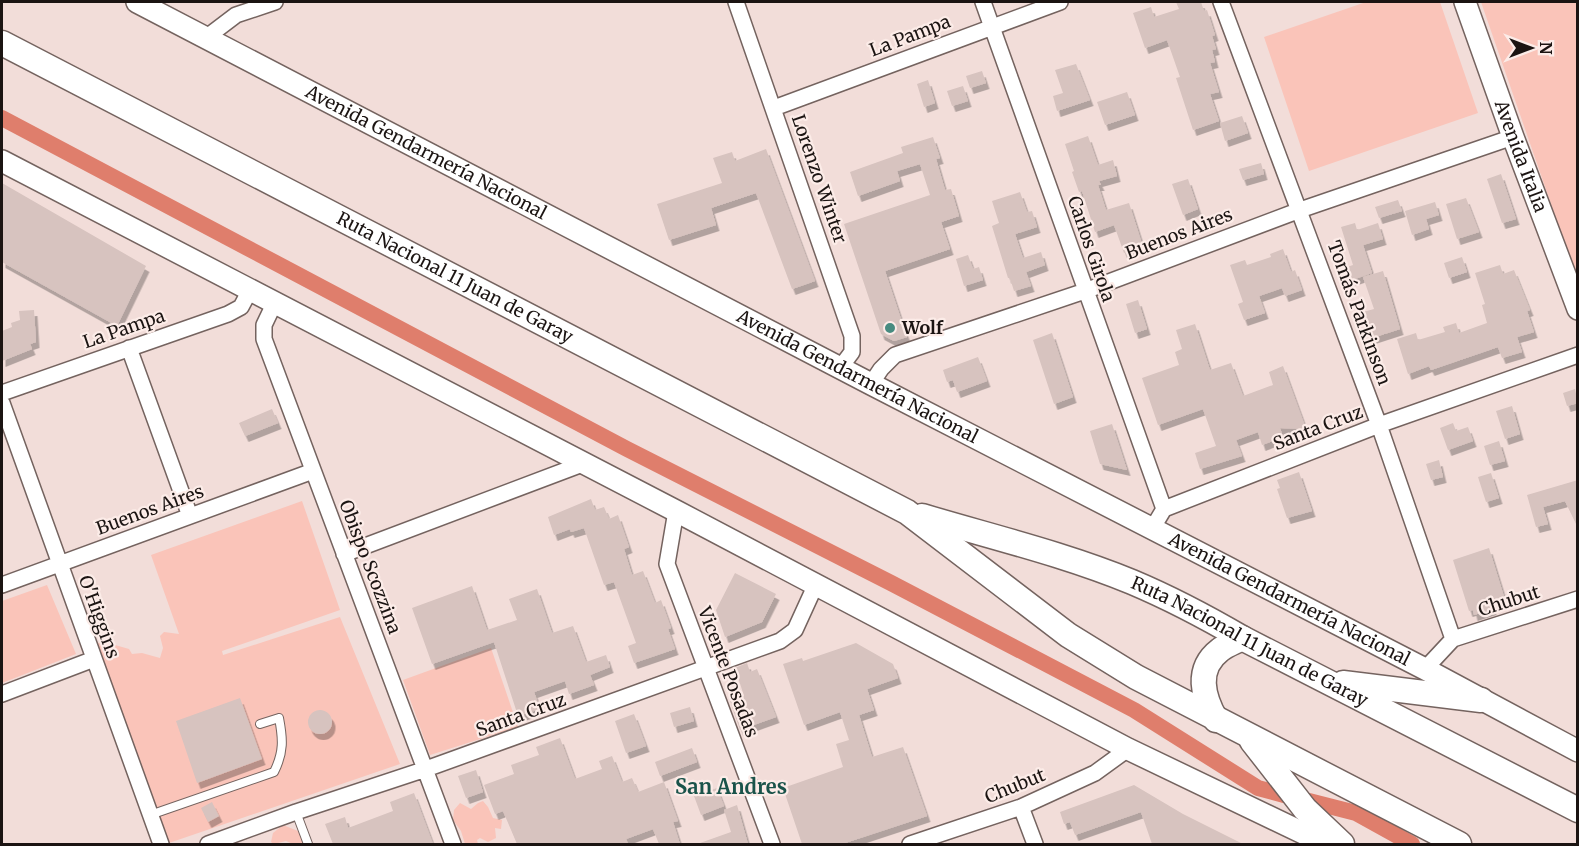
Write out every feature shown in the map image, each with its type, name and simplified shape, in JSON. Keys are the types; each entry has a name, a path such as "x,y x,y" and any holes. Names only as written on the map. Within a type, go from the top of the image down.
{"highway":[{"name":"Ruta Nacional 11 Juan de Garay","path":"2,43 907,512 1068,635 1136,677 1459,844"},
{"name":"Ruta Nacional 11 Juan de Garay","path":"907,512 1067,558 1131,582 1189,608 1242,638 1578,810"},
{"path":"1216,720 1206,702 1203,687 1205,672 1211,659 1221,650 1242,638"},
{"path":"1325,680 1481,700"},
{"path":"1246,734 1305,809 1342,844"}],"main road":[{"name":"Avenida Gendarmería Nacional","path":"137,2 1425,669 1578,751"},
{"name":"Avenida Italia","path":"1466,2 1512,137 1578,309"},
{"path":"2,160 676,510 1128,749 1326,844"}],"street":[{"path":"207,37 236,15 275,2"},
{"name":"Lorenzo Winter","path":"736,2 852,336 852,351 840,368"},
{"name":"Carlos Girola","path":"983,2 1164,509"},
{"name":"La Pampa","path":"774,108 1060,2"},
{"name":"Tomás Parkinson","path":"1221,2 1379,425 1453,639"},
{"name":"Buenos Aires","path":"871,384 881,369 895,355 1085,291 1300,210 1512,137"},
{"name":"La Pampa","path":"2,393 228,314 241,307 250,290"},
{"name":"Obispo Scozzina","path":"275,303 264,325 264,339 453,844"},
{"path":"129,348 190,516"},
{"name":"Santa Cruz","path":"1164,509 1379,425 1578,355"},
{"name":"O'Higgins","path":"2,403 161,844"},
{"path":"344,554 585,463"},
{"name":"Buenos Aires","path":"2,585 313,471"},
{"path":"1152,529 1164,509"},
{"name":"Vicente Posadas","path":"676,510 667,564 772,844"},
{"name":"Santa Cruz","path":"208,844 426,769 780,641 795,630 816,584"},
{"name":"Chubut","path":"1453,639 1578,600"},
{"path":"1425,669 1453,639"},
{"path":"2,694 94,659"},
{"name":"Chubut","path":"910,844 1021,807 1095,773 1128,749"},
{"path":"1021,807 1035,844"}],"lane":[{"path":"150,815 274,772 281,759 283,745 279,718 260,724"},
{"path":"296,812 308,844"}],"shaded area":[{"path":"1366,2 1440,2 1478,113 1309,171 1264,37"},
{"path":"1481,2 1577,2 1577,279"},
{"path":"302,501 340,610 222,651 223,655 340,617 400,764 169,843 115,697 95,680 88,666 96,644 110,638 115,645 129,649 132,654 142,653 160,658 163,648 160,636 164,632 179,634 151,555"},
{"path":"47,585 76,654 2,683 2,601"},
{"path":"491,648 518,727 430,755 403,680"},
{"path":"483,801 493,818 502,820 501,829 495,828 496,838 488,842 480,838 477,840 478,844 465,844 461,831 453,820 454,810 460,803 471,809"},
{"path":"283,825 298,831 305,844 293,844 286,841 274,844 271,842 273,833"}],"building":[{"path":"1176,2 1201,2 1204,11 1207,10 1215,35 1212,36 1216,49 1212,50 1215,62 1210,63 1219,92 1210,94 1219,121 1193,130 1176,78 1180,77 1167,40 1145,48 1133,13 1151,7 1154,17 1179,9"},
{"path":"1076,64 1090,100 1057,111 1053,96 1063,93 1055,70"},
{"path":"982,71 986,83 970,88 966,76"},
{"path":"928,80 935,103 924,107 917,84"},
{"path":"963,86 968,101 952,106 947,91"},
{"path":"1127,92 1135,115 1105,125 1097,102"},
{"path":"1242,116 1248,133 1225,141 1220,123"},
{"path":"1088,136 1098,165 1113,160 1117,176 1099,181 1101,185 1098,185 1106,210 1129,203 1143,247 1124,253 1114,225 1095,232 1082,191 1079,192 1072,172 1074,171 1065,144"},
{"path":"933,137 940,158 936,159 945,190 951,189 959,216 941,222 950,249 885,271 907,337 894,341 881,334 844,224 930,195 920,164 897,171 900,181 858,196 850,172 903,153 901,147"},
{"path":"766,149 815,281 792,289 756,193 711,208 716,225 669,240 657,204 722,183 713,158 732,152 735,161"},
{"path":"1261,163 1264,174 1243,180 1239,169"},
{"path":"1501,174 1516,219 1502,223 1487,179"},
{"path":"1188,179 1198,209 1183,215 1172,184"},
{"path":"2,183 146,266 117,326 2,262"},
{"path":"1020,192 1027,212 1032,211 1037,227 1015,234 1023,258 1041,252 1045,265 1026,272 1031,286 1014,291 992,226 999,223 992,201"},
{"path":"1466,198 1479,232 1457,239 1446,204"},
{"path":"1398,200 1402,211 1379,218 1375,207"},
{"path":"1435,202 1439,215 1426,219 1429,229 1412,235 1405,211"},
{"path":"1355,223 1357,230 1378,223 1383,239 1363,245 1372,273 1352,280 1347,267 1353,265 1341,227"},
{"path":"1283,249 1291,272 1295,270 1302,290 1285,296 1282,288 1259,296 1265,313 1244,320 1238,304 1243,302 1230,265 1245,260 1247,265 1271,257 1270,254"},
{"path":"968,255 973,269 979,267 983,280 964,286 956,259"},
{"path":"1462,257 1467,272 1449,278 1444,263"},
{"path":"1500,265 1503,274 1514,270 1530,310 1527,311 1534,332 1517,337 1522,352 1502,358 1498,347 1431,370 1429,366 1408,374 1397,339 1416,333 1418,340 1445,332 1443,327 1456,323 1459,333 1487,323 1482,305 1485,304 1475,273"},
{"path":"1383,271 1400,329 1372,338 1363,312 1374,309 1363,277"},
{"path":"1138,300 1147,329 1135,333 1126,304"},
{"path":"34,310 36,342 30,344 32,349 2,361 2,331 12,327 11,323 20,320 19,311"},
{"path":"1195,324 1210,370 1231,363 1243,396 1273,385 1269,372 1283,366 1306,429 1280,428 1283,437 1262,445 1258,432 1236,440 1242,456 1200,469 1195,453 1216,446 1203,409 1158,425 1142,378 1179,365 1175,352 1182,349 1176,330"},
{"path":"1052,333 1073,397 1054,404 1033,340"},
{"path":"978,357 987,381 957,392 953,380 947,382 943,370"},
{"path":"1575,389 1578,403 1567,406 1563,393"},
{"path":"1512,406 1520,434 1505,439 1496,411"},
{"path":"272,409 278,423 245,436 239,423"},
{"path":"1453,423 1456,431 1468,427 1473,441 1448,450 1440,428"},
{"path":"1112,424 1127,470 1100,464 1090,431"},
{"path":"1499,441 1505,461 1490,465 1484,446"},
{"path":"1439,460 1443,477 1431,480 1426,464"},
{"path":"1299,472 1312,511 1287,518 1277,489 1280,488 1277,480"},
{"path":"1491,473 1499,498 1486,502 1478,477"},
{"path":"1578,480 1578,528 1565,501 1543,507 1548,524 1536,527 1527,495"},
{"path":"591,499 595,510 604,507 609,519 618,515 629,547 624,549 632,575 643,571 655,603 661,600 671,628 668,629 675,649 634,663 628,646 636,643 614,582 604,585 584,528 571,532 570,529 554,535 548,517"},
{"path":"1489,548 1505,600 1491,604 1493,609 1474,615 1473,610 1469,611 1453,560"},
{"path":"735,573 776,594 762,622 725,637 716,610"},
{"path":"472,586 487,630 517,620 509,599 537,589 552,633 573,626 586,662 606,655 610,667 590,675 594,685 569,694 565,681 534,692 540,709 518,716 494,642 432,664 412,608"},
{"path":"856,643 893,664 898,678 867,689 874,710 859,715 872,757 903,747 927,816 842,844 802,844 783,788 843,767 836,744 849,740 840,712 804,725 783,664 802,658 803,661"},
{"path":"747,663 750,672 757,669 776,717 740,730 730,701 744,696 735,668"},
{"path":"240,698 262,759 197,783 176,721"},
{"path":"690,707 694,721 674,727 670,713"},
{"path":"320,710 328,714 332,722 328,730 320,734 312,730 308,722 312,714"},
{"path":"634,714 646,746 626,753 615,721"},
{"path":"560,738 575,779 602,769 599,761 612,756 622,782 632,778 638,792 664,782 678,821 673,822 680,844 659,844 653,829 626,839 628,844 517,844 503,811 495,814 484,785 514,774 511,765 539,755 536,747"},
{"path":"692,748 697,762 660,776 655,762"},
{"path":"476,770 483,792 466,798 458,776"},
{"path":"1134,785 1183,814 1243,844 1152,844 1141,812 1075,835 1070,822 1064,824 1060,812"},
{"path":"717,788 724,806 701,815 694,796"},
{"path":"414,793 433,844 333,844 325,824 345,817 348,828 393,811 390,802"},
{"path":"212,802 219,816 208,822 201,808"},
{"path":"737,805 748,844 700,844 731,832 724,810"}],"waterway":[{"path":"2,118 627,449 1134,710 1258,788 1284,795"},
{"path":"1309,801 1356,813 1412,844"}],"place":[{"name":"Wolf","path":"890,328"}],"district":[{"name":"San Andres","path":"731,787"}]}
